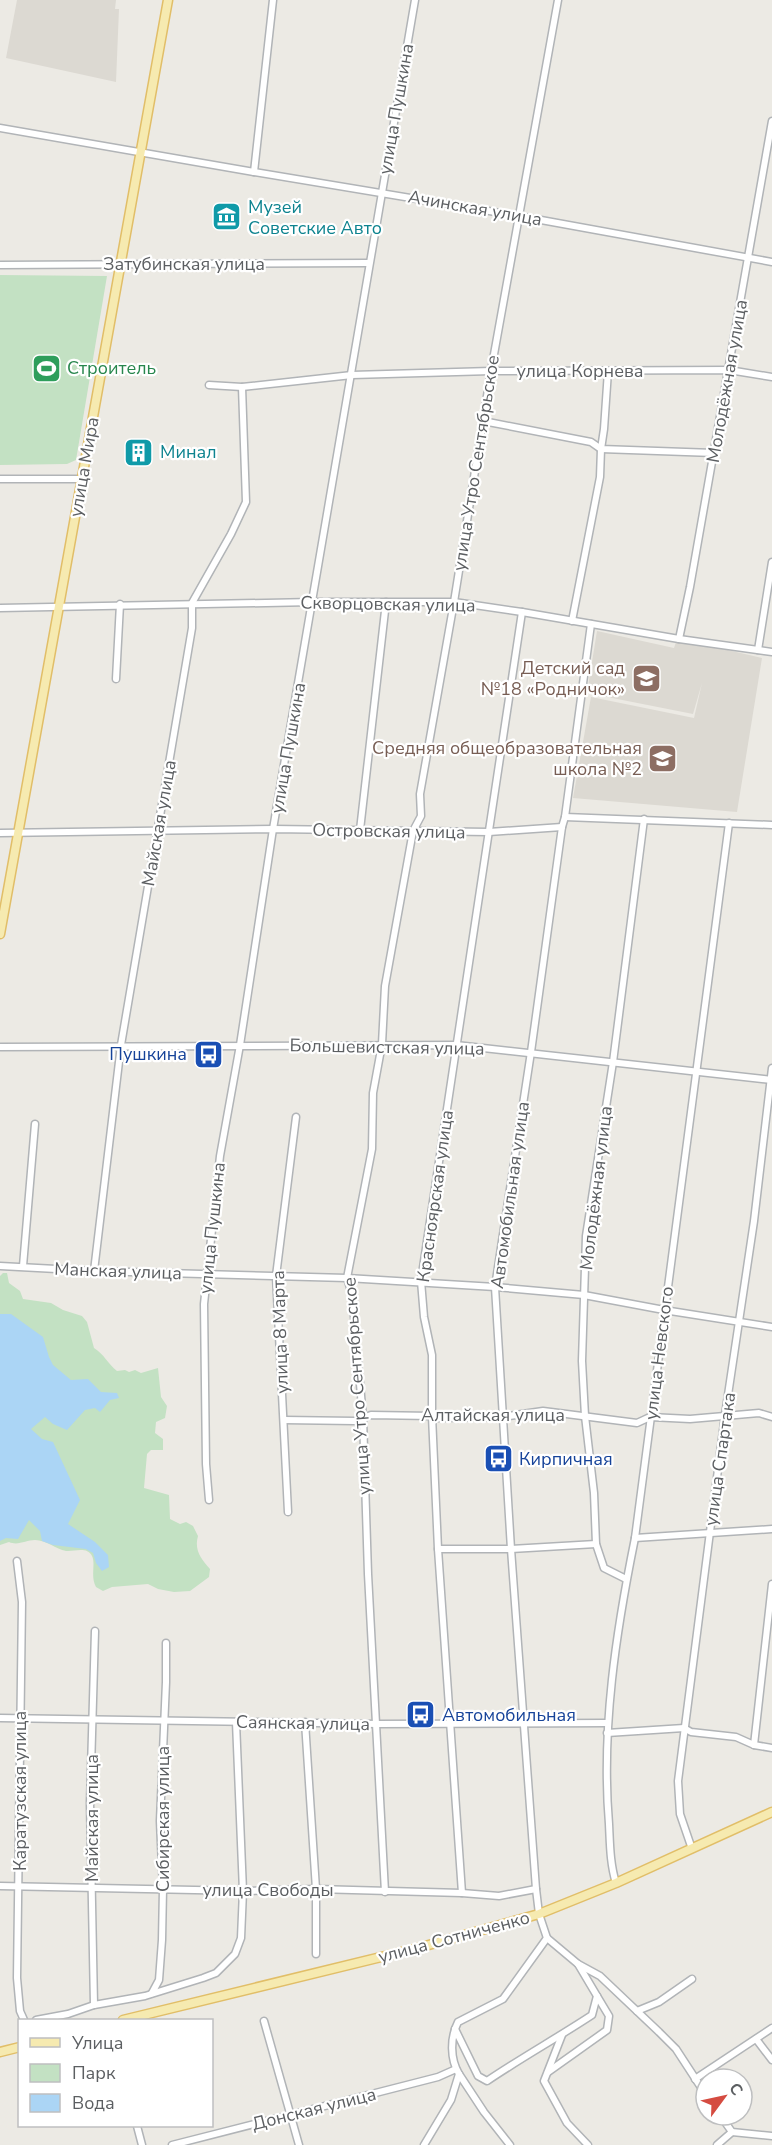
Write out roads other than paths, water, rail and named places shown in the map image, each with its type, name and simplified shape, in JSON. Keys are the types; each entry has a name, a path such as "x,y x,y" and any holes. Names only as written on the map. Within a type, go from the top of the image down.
{"main road":[{"name":"улица Мира","path":"0,934 168,0"},
{"name":"улица Сотниченко","path":"127,2019 418,1948 539,1914 616,1883 772,1812"},
{"path":"0,2052 18,2048"}],"street":[{"path":"254,172 273,0"},
{"name":"улица Пушкина","path":"209,1500 206,1464 204,1304 220,1156 240,1045 273,829 415,0"},
{"name":"улица Утро Сентябрьское","path":"385,1892 378,1725 368,1574 363,1418 351,1294 347,1278 372,1149 373,1093 382,1044 385,986 413,831 421,816 420,794 491,371 558,0"},
{"name":"Молодёжная улица","path":"679,639 772,121"},
{"name":"Ачинская улица","path":"0,128 382,192 772,262"},
{"name":"Затубинская улица","path":"0,265 369,263"},
{"name":"улица Корнева","path":"209,385 242,387 352,375 491,371 729,370 772,377"},
{"path":"572,621 600,477 608,372"},
{"name":"Майская улица","path":"94,1271 121,1045 192,628 192,603 231,534 246,502 242,387"},
{"path":"483,421 591,442 601,449 714,453"},
{"path":"0,479 82,479"},
{"path":"758,650 772,562"},
{"path":"360,830 386,602"},
{"name":"Скворцовская улица","path":"0,608 192,603 454,602 772,652"},
{"path":"116,679 120,604"},
{"name":"Красноярская улица","path":"462,1893 438,1549 432,1416 432,1355 424,1317 421,1281 522,612"},
{"name":"Автомобильная улица","path":"547,1938 539,1914 536,1888 511,1549 495,1287 531,1053 591,624"},
{"path":"565,817 772,825"},
{"name":"Молодёжная улица","path":"626,1579 604,1568 596,1544 594,1493 585,1416 582,1361 586,1236 613,1062 644,819"},
{"name":"улица Невского","path":"616,1883 612,1869 607,1807 607,1723 626,1579 635,1538 729,823"},
{"name":"Островская улица","path":"0,833 273,829 489,832 561,827"},
{"name":"Большевистская улица","path":"0,1047 456,1045 771,1079"},
{"name":"улица Спартака","path":"692,1849 680,1814 678,1781 772,1068"},
{"name":"улица 8 Марта","path":"288,1512 276,1276 296,1117"},
{"path":"23,1266 35,1124"},
{"name":"Манская улица","path":"0,1266 421,1281 584,1294 664,1310 772,1327"},
{"name":"Алтайская улица","path":"284,1420 355,1421 370,1415 437,1418 502,1417 543,1411 637,1423 650,1417 690,1419 759,1413 772,1417"},
{"path":"635,1538 772,1529"},
{"path":"438,1549 511,1549 596,1544"},
{"name":"Каратузская улица","path":"17,1561 22,1602 17,1978 20,2011 24,2019"},
{"path":"754,1745 772,1584"},
{"name":"Майская улица","path":"94,2005 90,1803 95,1632"},
{"name":"Сибирская улица","path":"152,1993 159,1980 163,1889 160,1821 166,1643"},
{"name":"Саянская улица","path":"0,1718 378,1725 607,1723"},
{"path":"41,2019 152,1993 203,1978 216,1973 235,1954 241,1938 243,1891 236,1722"},
{"path":"304,1722 316,1889 316,1954"},
{"path":"607,1733 684,1728 692,1732 736,1737 754,1745 772,1748"},
{"name":"улица Свободы","path":"0,1886 243,1891 316,1889 499,1896 536,1888"},
{"path":"425,2145 451,2100 457,2072 451,2040 458,2022 503,1999 547,1938 578,1964 600,1976 637,2011 676,2049 694,2077"},
{"path":"547,2073 607,2030 609,2016 578,1964"},
{"path":"637,2011 659,2002 692,1979"},
{"path":"455,2028 478,2076 487,2081 592,2015 597,1996"},
{"path":"264,2021 299,2145"},
{"path":"713,2067 772,2028"},
{"path":"562,2034 544,2081 567,2123 588,2145"},
{"path":"756,2038 772,2060"},
{"path":"457,2072 510,2145"},
{"name":"Донская улица","path":"172,2145 457,2072"},
{"path":"137,2127 142,2145"},
{"path":"728,2127 732,2132"},
{"path":"717,2145 732,2132 772,2136"}],"water":[{"path":"0,1314 11,1314 43,1337 53,1365 71,1380 88,1379 101,1392 117,1393 119,1398 110,1400 100,1412 95,1408 85,1410 67,1430 53,1424 45,1417 31,1429 42,1439 53,1442 80,1500 68,1524 95,1542 108,1555 109,1567 102,1571 93,1553 86,1549 53,1545 42,1541 40,1531 29,1520 18,1539 6,1538 0,1541"}],"place":[{"name":"Музей Советские Авто","path":"227,217"},
{"name":"Строитель","path":"46,368"},
{"name":"Минал","path":"139,452"},
{"name":"Детский сад №18 «Родничок»","path":"646,678"},
{"name":"Средняя общеобразовательная школа №2","path":"663,758"},
{"name":"Пушкина","path":"208,1054"},
{"name":"Кирпичная","path":"498,1459"},
{"name":"Автомобильная","path":"421,1715"}]}
